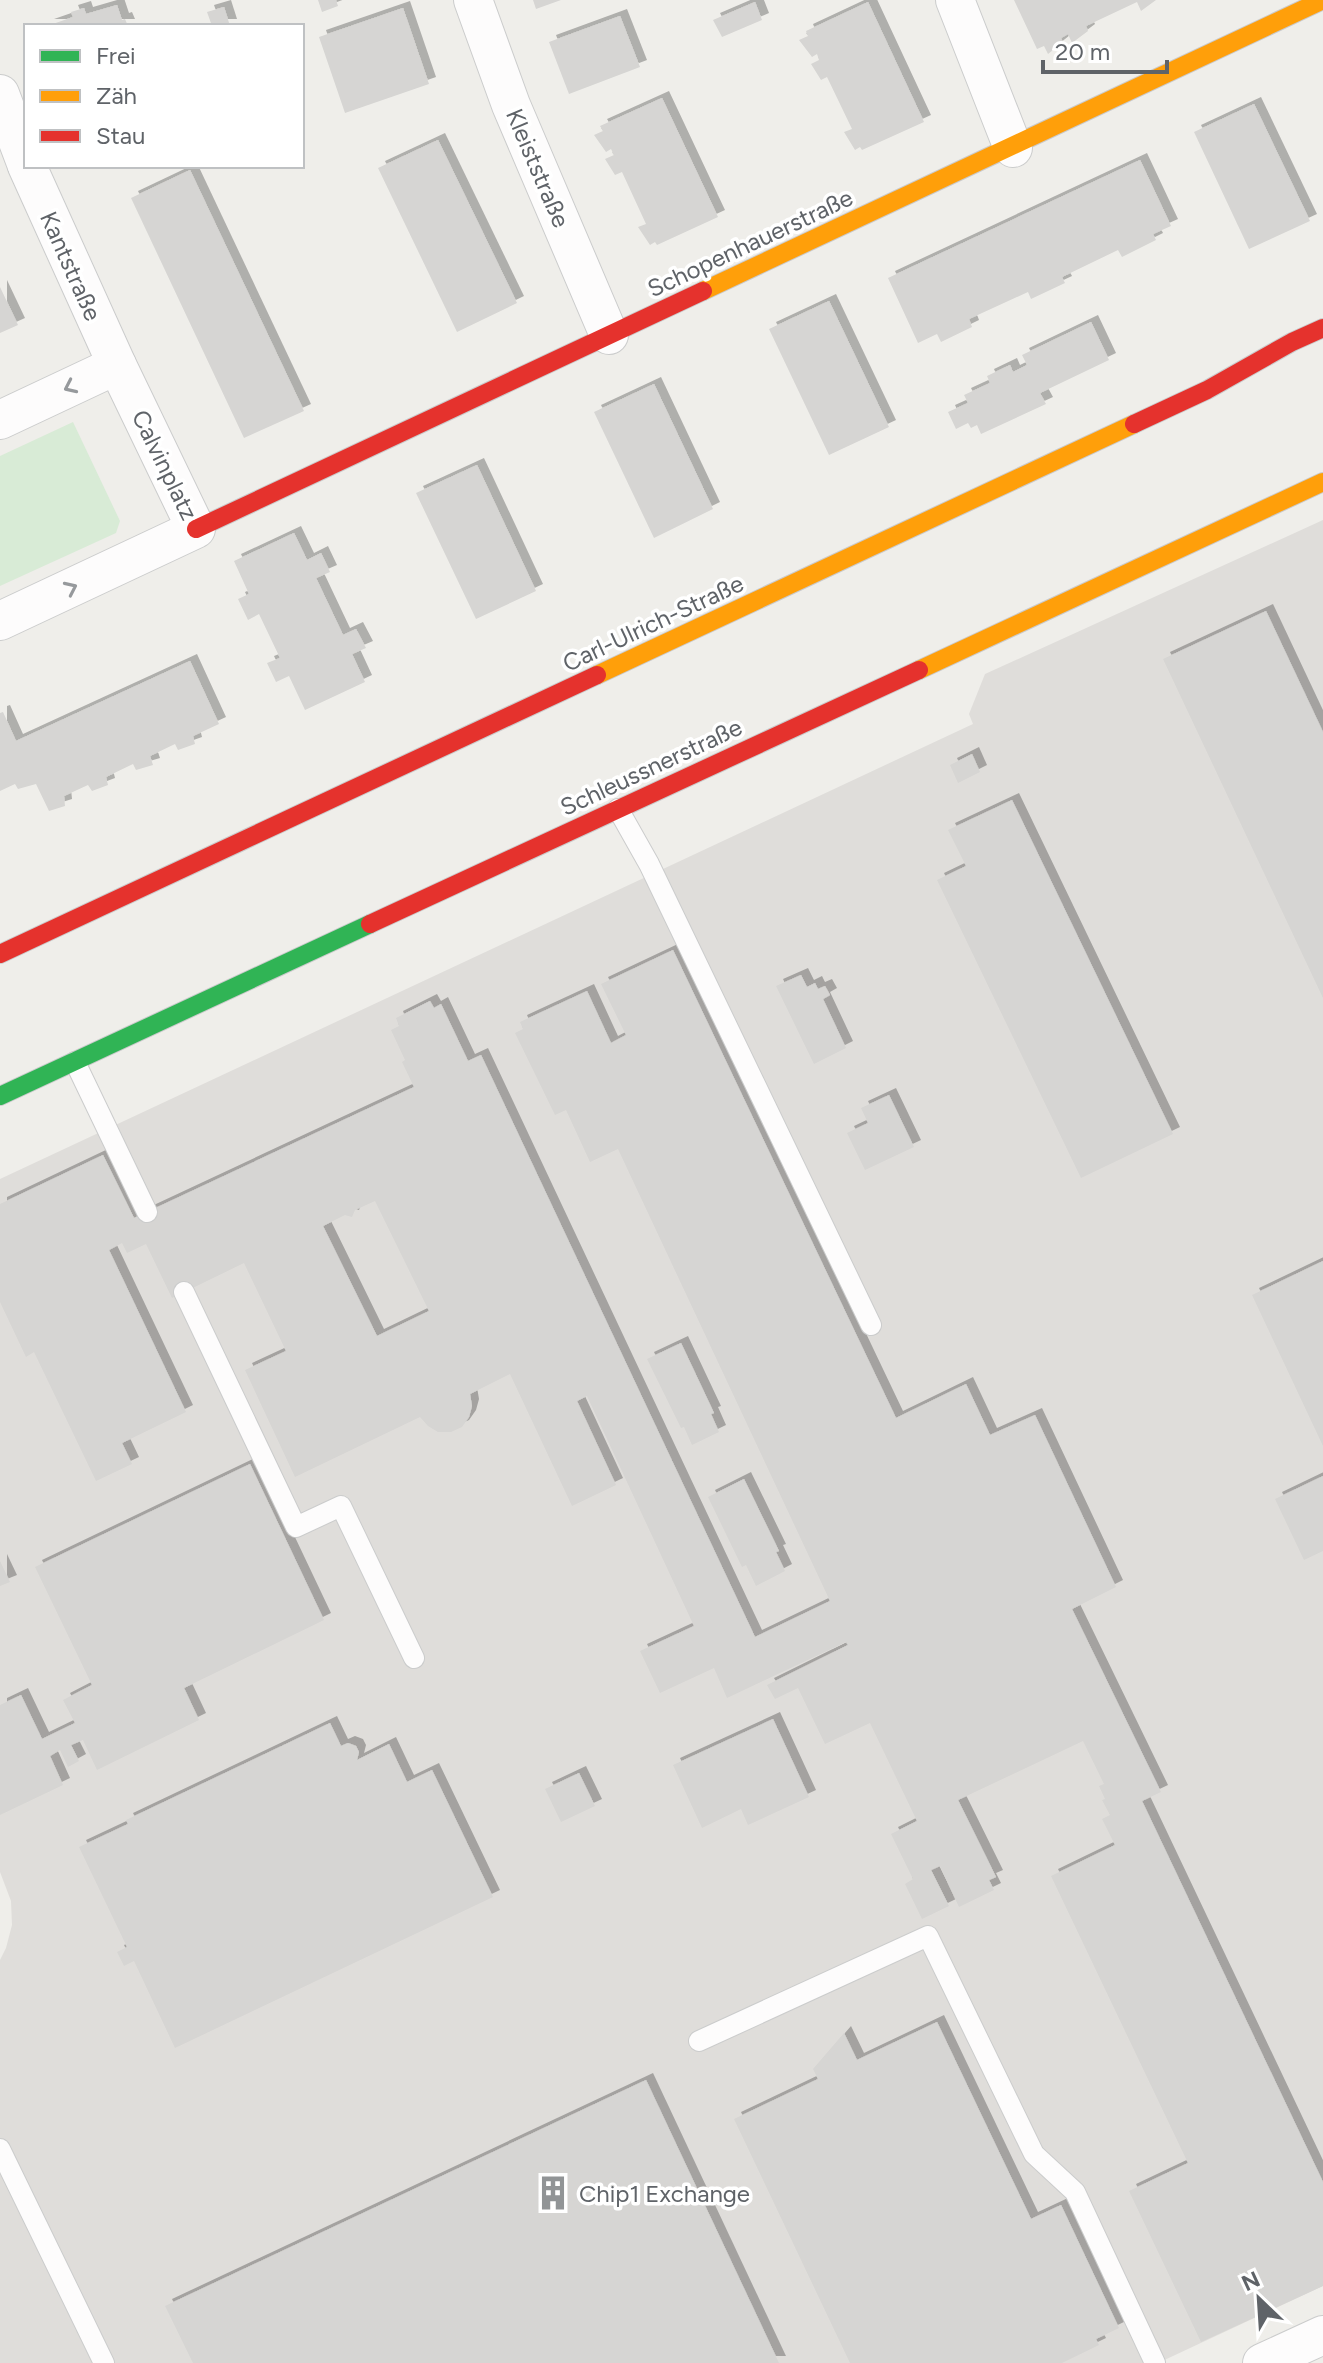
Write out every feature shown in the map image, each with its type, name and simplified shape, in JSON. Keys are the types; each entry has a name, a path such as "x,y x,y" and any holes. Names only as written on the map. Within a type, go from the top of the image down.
{"street":[{"name":"Kleiststraße","path":"473,0 511,105 609,335"},
{"path":"955,0 1013,148"},
{"name":"Schopenhauerstraße","path":"196,529 1323,0"},
{"name":"Kantstraße","path":"0,94 24,156"},
{"name":"Kantstraße","path":"29,168 117,365"},
{"name":"Carl-Ulrich-Straße","path":"0,954 1207,390 1323,328"},
{"path":"1207,390 1294,361"},
{"path":"0,420 117,365"},
{"name":"Calvinplatz","path":"0,621 196,529 117,365"},
{"name":"Schleussnerstraße","path":"0,1096 1323,482"},
{"path":"1262,2363 1323,2335"}],"lane":[{"path":"618,809 649,864 871,1325"},
{"path":"75,1062 147,1212"},
{"path":"184,1292 296,1527 341,1506 414,1658"},
{"path":"699,2041 928,1936 1034,2154 1075,2192 1155,2363"},
{"path":"0,2149 104,2363"}],"shaded area":[{"path":"1323,520 1323,2286 1158,2363 0,2363 0,1960 12,1925 11,1901 0,1872 0,1179 973,724 969,714 985,674"}],"green space":[{"path":"73,422 120,521 116,533 0,586 0,456"}],"building":[{"path":"318,0 336,0 338,6 322,12"},
{"path":"533,0 561,0 536,9"},
{"path":"1014,0 1156,0 1141,11 1137,2 1086,26 1088,31 1072,43 1068,34 1048,54 1044,46 1037,49"},
{"path":"755,2 762,20 722,37 713,20"},
{"path":"868,2 924,122 862,150 860,147 855,150 844,132 852,129 827,77 821,80 811,64 819,60 817,54 812,57 799,40 808,36 806,31"},
{"path":"117,5 122,20 125,19 127,24 53,24 73,17 71,12 84,8 86,14"},
{"path":"224,7 229,24 211,24 207,12"},
{"path":"403,8 429,84 345,113 319,37"},
{"path":"620,16 640,67 569,94 549,42"},
{"path":"662,98 718,217 657,245 655,242 650,245 638,227 646,224 622,172 615,175 605,159 614,155 611,149 606,152 594,135 603,131 600,126"},
{"path":"1254,104 1310,221 1249,249 1194,132"},
{"path":"438,140 517,303 457,332 378,168"},
{"path":"1140,160 1171,226 1153,234 1156,240 1122,257 1118,250 1062,277 1065,283 1031,299 1028,292 969,319 972,327 941,342 937,334 918,343 888,278"},
{"path":"190,170 304,411 244,438 131,198"},
{"path":"0,287 18,325 0,333"},
{"path":"829,301 889,427 829,455 769,329"},
{"path":"1091,322 1109,360 1040,393 1046,404 981,434 977,425 971,428 968,423 956,429 948,412 968,403 964,395 990,383 987,376 1010,365 1013,372 1027,365 1022,355"},
{"path":"654,384 713,509 654,538 594,412"},
{"path":"477,465 536,591 476,619 416,493"},
{"path":"294,533 307,560 321,553 330,572 316,578 343,635 356,629 366,648 352,654 365,682 305,710 289,676 276,682 267,663 280,658 259,614 248,620 238,599 249,594 234,561"},
{"path":"1266,611 1323,732 1323,998 1163,659"},
{"path":"190,661 219,724 193,736 195,744 178,750 175,744 150,756 153,765 136,770 133,764 106,777 108,785 92,791 88,785 64,796 65,806 49,811 36,784 18,789 15,784 0,791 0,713 3,712 16,741"},
{"path":"972,754 980,772 958,783 950,765"},
{"path":"1012,800 1173,1134 1081,1178 937,880 966,866 948,830"},
{"path":"673,950 896,1418 966,1384 990,1435 1035,1415 1116,1587 1072,1609 1161,1792 1142,1801 1323,2182 1323,2286 1201,2342 1129,2191 1188,2163 1051,1876 1115,1845 1102,1819 1110,1815 1099,1786 1104,1784 1083,1741 958,1800 996,1877 989,1880 994,1890 959,1907 940,1866 931,1870 949,1906 922,1919 905,1884 913,1879 891,1834 917,1821 870,1723 825,1744 798,1688 775,1699 767,1685 848,1645 846,1642 727,1698 714,1668 660,1693 640,1651 694,1626 587,1396 577,1401 616,1485 572,1506 510,1374 470,1394 472,1406 462,1427 451,1432 438,1432 420,1417 295,1477 245,1370 286,1351 244,1263 172,1298 146,1244 127,1253 122,1243 109,1250 186,1412 122,1443 132,1464 96,1481 34,1352 26,1357 0,1302 0,1204 103,1155 134,1218 414,1087 391,1030 399,1026 396,1018 430,1001 434,1008 441,1004 468,1061 481,1055 755,1637 830,1601 618,1149 590,1162 566,1110 555,1115 515,1033 523,1029 520,1022 587,991 611,1043 626,1035 601,984","holes":["375,1201 429,1311 377,1336 323,1226 345,1215 352,1217 355,1210"]},
{"path":"801,975 807,987 815,983 818,989 825,986 830,995 823,999 846,1048 814,1064 776,986"},
{"path":"889,1095 914,1147 865,1170 847,1133 868,1123 861,1108"},
{"path":"1323,1261 1323,1446 1252,1295"},
{"path":"681,1343 714,1413 711,1414 719,1432 692,1445 647,1359"},
{"path":"250,1464 324,1620 184,1688 199,1720 97,1770 83,1740 71,1745 79,1761 68,1767 60,1750 50,1756 63,1785 0,1815 0,1705 21,1695 42,1739 75,1723 63,1700 92,1685 35,1567"},
{"path":"1323,1476 1323,1551 1304,1560 1275,1499"},
{"path":"744,1479 779,1551 776,1552 785,1571 756,1586 746,1565 742,1567 708,1497"},
{"path":"0,1561 10,1582 0,1586"},
{"path":"773,1719 809,1797 748,1825 741,1809 702,1828 673,1765"},
{"path":"330,1723 341,1746 348,1743 356,1746 359,1752 357,1760 389,1744 407,1782 432,1770 493,1897 175,2048 134,1961 124,1966 117,1952 127,1947 79,1847 128,1824 126,1820"},
{"path":"579,1773 595,1806 561,1822 545,1789"},
{"path":"937,2022 1031,2219 1061,2205 1119,2328 1096,2339 1099,2345 1062,2363 850,2363 734,2119 818,2079 813,2069 844,2033 857,2060"},
{"name":"Chip1 Exchange","path":"646,2080 779,2363 193,2363 165,2306"}],"traffic: fast":[{"path":"0,1096 370,924"}],"traffic: slow":[{"path":"703,291 1323,0"},
{"path":"597,675 1134,424"},
{"path":"919,670 1323,482"}],"traffic: jam":[{"path":"196,529 703,291"},
{"path":"1134,424 1207,390 1323,328"},
{"path":"370,924 919,670"},
{"path":"0,954 597,675"}],"place":[{"name":"Chip1 Exchange","path":"553,2193"}]}
